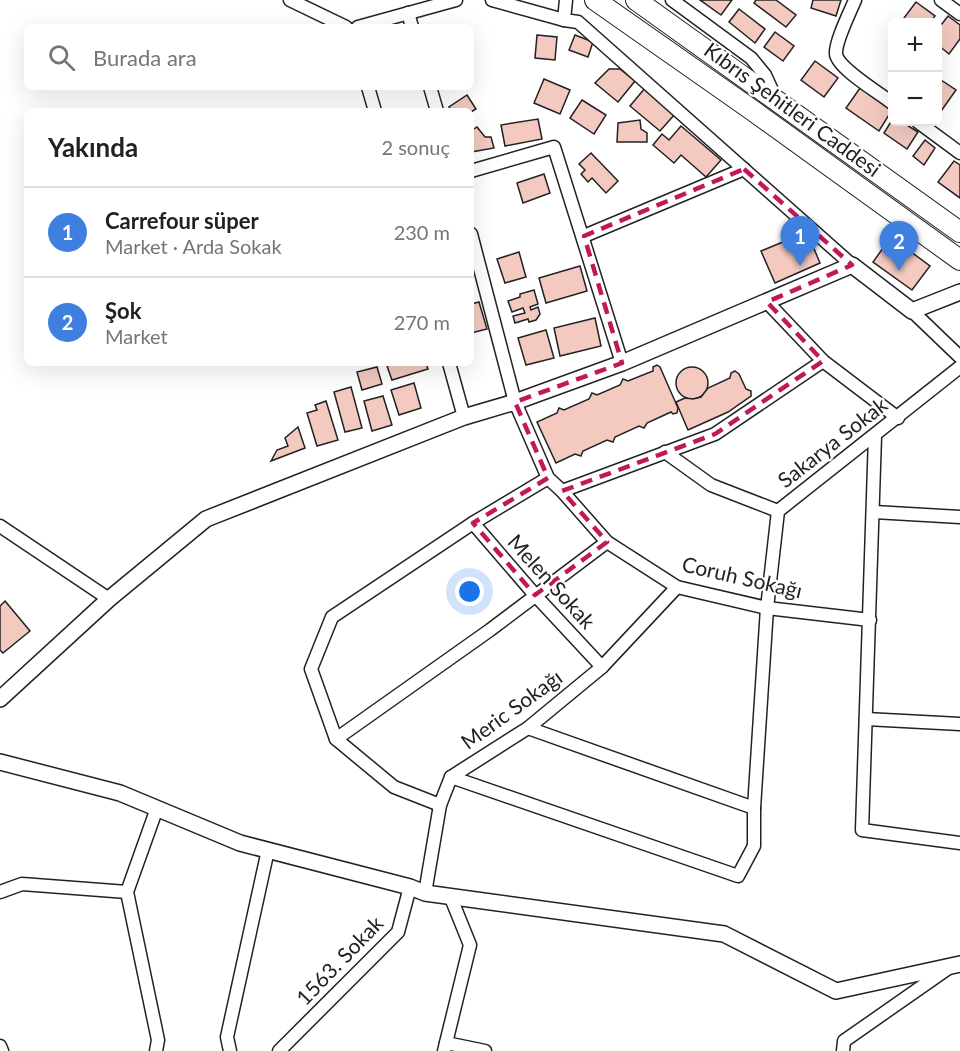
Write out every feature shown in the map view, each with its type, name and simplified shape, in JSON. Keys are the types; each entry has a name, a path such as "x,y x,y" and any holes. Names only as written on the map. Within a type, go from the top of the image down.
{"highway":[{"name":"Kıbrıs Şehitleri Caddesi","path":"595,0 960,260"},
{"name":"Kıbrıs Şehitleri Caddesi","path":"636,0 960,232"}],"street":[{"path":"290,0 340,24"},
{"path":"369,24 456,0"},
{"path":"492,0 578,22 852,264 912,311 960,357"},
{"path":"564,20 566,0"},
{"path":"672,0 751,58 765,75 776,100"},
{"path":"855,0 838,44 837,57 846,69 888,100"},
{"path":"941,0 960,14"},
{"path":"408,13 411,24"},
{"path":"369,90 374,108"},
{"path":"431,90 436,108"},
{"path":"923,126 960,153"},
{"path":"474,170 554,147 584,236 622,363"},
{"path":"584,236 744,169"},
{"name":"Coruh Sokağı","path":"474,245 515,402 548,478 562,490 607,542 676,587 767,608 870,620"},
{"path":"0,699 109,598 206,519 464,417 515,402 622,363 852,264"},
{"path":"912,311 960,292"},
{"path":"768,302 823,361 898,418"},
{"path":"562,490 715,434 823,361"},
{"path":"450,366 464,417"},
{"name":"Sakarya Sokak","path":"452,777 738,876 754,846 754,808 767,608 778,511 960,367"},
{"path":"875,436 862,830 960,843"},
{"path":"664,452 711,485 778,511"},
{"path":"440,805 394,787 336,739 311,669 332,616 473,523 548,478"},
{"path":"874,512 960,517"},
{"name":"Melen Sokak","path":"473,523 535,595 602,667"},
{"path":"0,526 109,598"},
{"path":"336,739 607,542"},
{"name":"Meric Sokağı","path":"425,893 440,805 452,777 528,728 602,667 676,587"},
{"path":"866,719 960,724"},
{"path":"528,728 754,808"},
{"path":"0,762 120,793 240,843 410,887 425,893 724,934 836,991 954,966"},
{"path":"156,1051 158,1040 127,892 157,808"},
{"path":"230,1051 227,1037 268,850"},
{"path":"0,892 22,884 127,892"},
{"name":"1563. Sokak","path":"279,1051 398,932 410,887"},
{"path":"451,898 470,945 445,1047 485,1051"},
{"path":"843,1051 844,1041 954,966"},
{"path":"0,1046 2,1051"}],"highlighted area":[{"path":"744,169 852,265 767,302 823,361 715,434 562,491 607,542 535,595 473,523 548,478 515,402 622,363 584,236"}],"building":[{"path":"700,0 732,0 721,15"},
{"path":"756,0 776,0 796,15 786,27 754,3"},
{"path":"813,0 841,0 836,16 811,8"},
{"path":"916,2 935,16 933,18 904,18"},
{"path":"739,9 765,29 755,43 729,22"},
{"path":"948,16 960,25 960,39 949,54 942,48 942,24"},
{"path":"775,32 794,46 783,61 764,47"},
{"path":"537,35 557,37 555,60 535,58"},
{"path":"575,35 593,42 588,57 569,50"},
{"path":"815,61 838,78 824,97 801,80"},
{"path":"609,69 620,69 635,81 618,102 595,83"},
{"path":"544,79 570,90 560,114 534,103"},
{"path":"942,81 956,90 942,110"},
{"path":"645,88 675,114 660,131 630,106"},
{"path":"860,88 888,107 888,116 879,131 846,108"},
{"path":"467,95 476,109 474,110 474,108 449,107"},
{"path":"582,100 606,115 594,134 570,118"},
{"path":"538,119 542,139 505,146 501,125"},
{"path":"640,120 641,129 647,133 647,142 617,142 618,123"},
{"path":"681,126 721,160 706,177 681,155 674,163 653,145 662,134 669,140"},
{"path":"888,126 908,126 918,132 907,149 884,133"},
{"path":"477,127 485,137 491,137 494,148 474,151 474,129"},
{"path":"925,140 935,148 924,165 913,156"},
{"path":"591,153 618,181 606,193 592,178 588,182 581,174 585,170 579,164"},
{"path":"954,161 960,165 960,198 938,182"},
{"path":"544,174 550,193 523,203 517,183"},
{"path":"807,232 820,263 775,283 761,251"},
{"path":"891,237 930,266 912,290 873,262"},
{"path":"519,252 526,277 505,283 497,259"},
{"path":"580,266 587,291 546,303 539,278"},
{"path":"534,290 538,304 530,307 531,310 538,307 540,314 536,320 529,322 528,319 515,323 513,316 525,313 523,308 512,312 508,301"},
{"path":"479,302 487,329 474,332 474,303"},
{"path":"595,318 601,346 560,356 554,328"},
{"path":"546,330 554,358 526,365 518,338"},
{"path":"657,365 660,367 678,408 677,413 671,412 647,423 644,428 639,426 615,437 613,442 607,440 583,451 581,456 575,454 556,463 537,422 557,413 559,408 564,410 589,399 592,393 597,395 620,385 623,379 628,381 653,371 653,367"},
{"path":"387,366 427,366 428,369 392,380"},
{"path":"377,367 382,384 362,390 357,372"},
{"path":"692,367 704,371 708,383 704,395 692,399 680,395 676,383 680,371"},
{"path":"735,371 739,374 746,389 751,391 751,396 728,412 688,430 676,402 685,398 701,397 708,388 730,378 731,373"},
{"path":"414,383 421,408 399,415 391,390"},
{"path":"351,387 362,428 345,432 334,392"},
{"path":"383,396 392,425 372,431 364,401"},
{"path":"326,401 338,440 317,446 307,413 317,410 315,405"},
{"path":"298,427 305,448 271,461 277,450 288,446 285,438"},
{"path":"5,601 30,631 3,653 0,650 0,606"}],"place":[{"name":"Carrefour süper","path":"800,266"},
{"name":"Şok","path":"899,271"}]}
